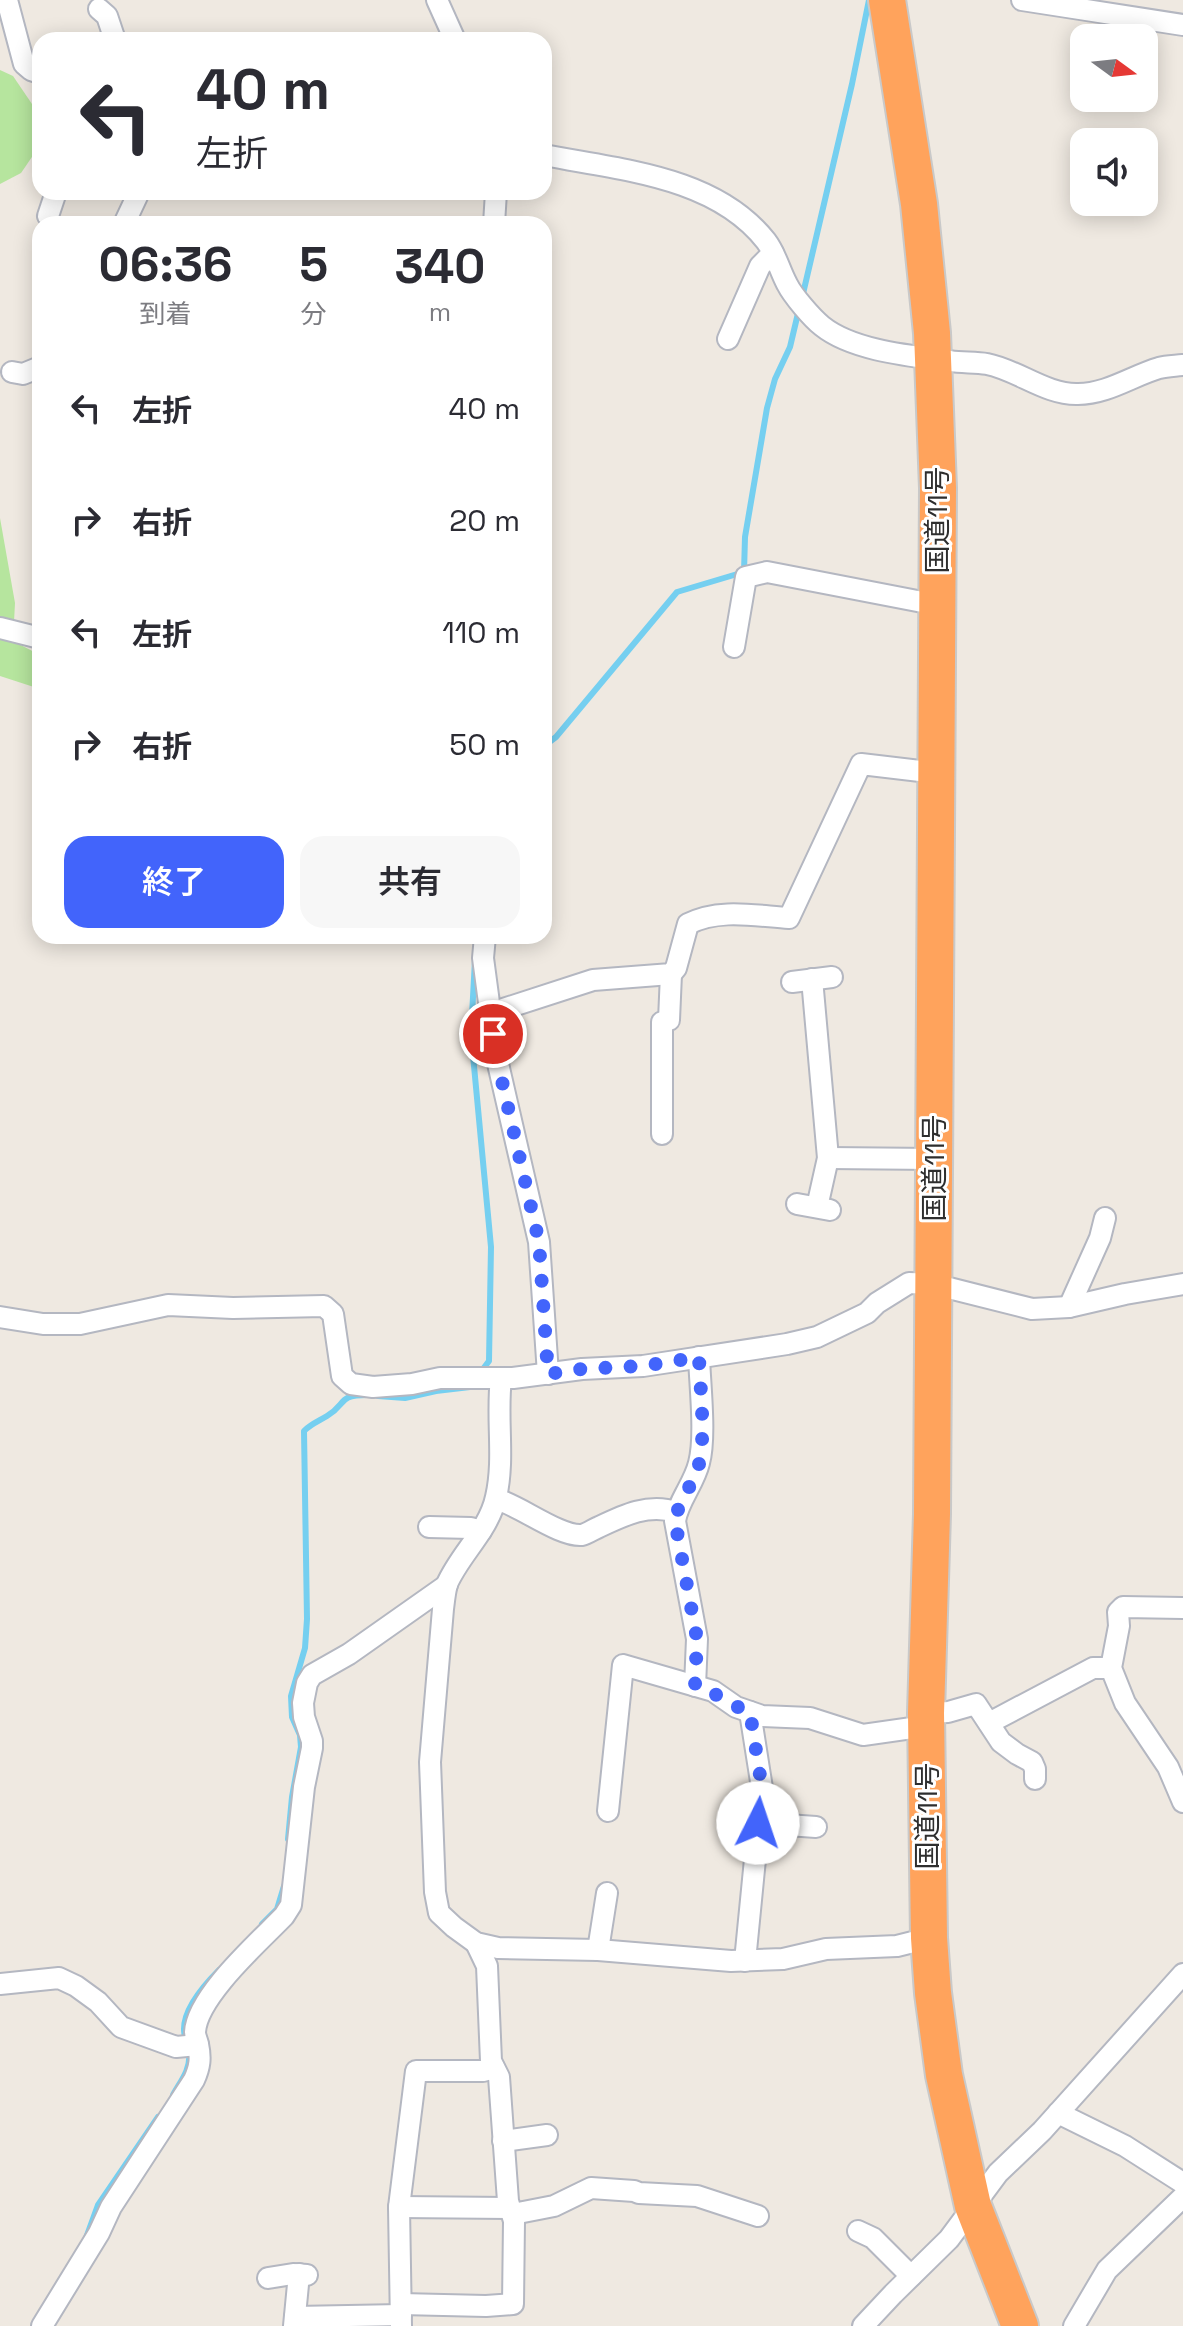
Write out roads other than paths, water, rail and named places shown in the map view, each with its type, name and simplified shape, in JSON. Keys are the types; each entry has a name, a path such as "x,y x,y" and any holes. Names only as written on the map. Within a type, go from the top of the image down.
{"highway":[{"name":"国道11号","path":"887,0 919,204 933,358 938,488 932,1514 926,1720 929,1938 944,2075 973,2206 1020,2326"}],"street":[{"path":"6,0 24,64 32,70"},
{"path":"437,0 451,32"},
{"path":"1022,0 1183,25"},
{"path":"99,9 107,16 112,32"},
{"path":"552,157 690,186 718,199 741,215 765,240 787,285 822,326 845,339 879,350 987,364 1057,392 1076,395 1097,393 1163,367 1183,365"},
{"path":"48,216 53,200"},
{"path":"728,339 760,266 773,253"},
{"path":"12,372 23,374 32,371"},
{"path":"734,647 746,577 767,572 938,605"},
{"path":"0,628 32,636"},
{"path":"662,1134 662,1022 669,1020 671,974 676,968 688,924 702,917 720,914 789,918 861,764 937,773"},
{"path":"484,944 483,958 496,1055 539,1242 548,1374"},
{"path":"491,1013 593,980 671,974"},
{"path":"812,979 811,1078 828,1158 815,1207"},
{"path":"828,1158 934,1159"},
{"path":"1069,1307 1100,1238 1105,1218"},
{"path":"0,1317 43,1324 80,1324 168,1305 233,1308 324,1306 333,1314 342,1376 351,1384 373,1387 440,1378 501,1378 643,1366 817,1337 867,1313 909,1283 933,1284 1032,1309 1069,1307 1183,1284"},
{"path":"695,1686 697,1639 675,1521 676,1512 699,1462 699,1357"},
{"path":"42,2326 99,2233 111,2207 194,2080 201,2057 195,2032 204,2005 291,1905 304,1787 312,1748 304,1717 307,1683 312,1675 349,1654 447,1585 481,1531 496,1499 500,1464 498,1400 501,1378"},
{"path":"496,1499 567,1532 583,1535 631,1512 662,1507 676,1512"},
{"path":"429,1527 481,1531"},
{"path":"447,1585 430,1762 435,1892 439,1913 454,1927 476,1943 498,1948 598,1950 745,1961 783,1959 826,1949 897,1946 929,1938"},
{"path":"1183,1608 1123,1607 1118,1612 1119,1626 1111,1668 1125,1703 1168,1767 1183,1802"},
{"path":"608,1811 623,1665 713,1691 736,1707 762,1716 810,1718 863,1735 976,1704 1001,1742 1032,1762 1035,1779"},
{"path":"989,1723 1093,1668 1111,1668"},
{"path":"745,1961 762,1788 750,1712"},
{"path":"758,1823 816,1827"},
{"path":"598,1950 607,1893"},
{"path":"268,2278 303,2274 294,2322 401,2315 484,2316 513,2304 511,2211 499,2077 491,2061 487,1966 476,1943"},
{"path":"863,2326 949,2239 998,2173 1058,2113 1183,1974"},
{"path":"0,1984 59,1978 98,2002 121,2027 176,2047 198,2045"},
{"path":"401,2315 399,2207 416,2071 483,2071 494,2068"},
{"path":"1058,2113 1125,2146 1183,2183"},
{"path":"503,2141 547,2135"},
{"path":"399,2207 511,2211 554,2206 591,2188 697,2196 758,2216"},
{"path":"1074,2326 1107,2270 1183,2197"},
{"path":"858,2231 873,2238 911,2276"}],"waterway":[{"path":"802,298 869,0"},
{"path":"552,740 677,592 744,572 745,537 767,408 775,379 790,347 799,309"},
{"path":"475,960 471,1034 491,1247 489,1361 480,1373"},
{"path":"378,1396 405,1398 470,1387"},
{"path":"288,1839 301,1747 300,1735 292,1717 291,1696 305,1648 307,1619 304,1431 333,1412 346,1398 367,1395"},
{"path":"262,1924 277,1909 284,1886"},
{"path":"173,2095 188,2065 185,2021 191,2005 219,1970"},
{"path":"86,2238 98,2205 158,2117"}]}
